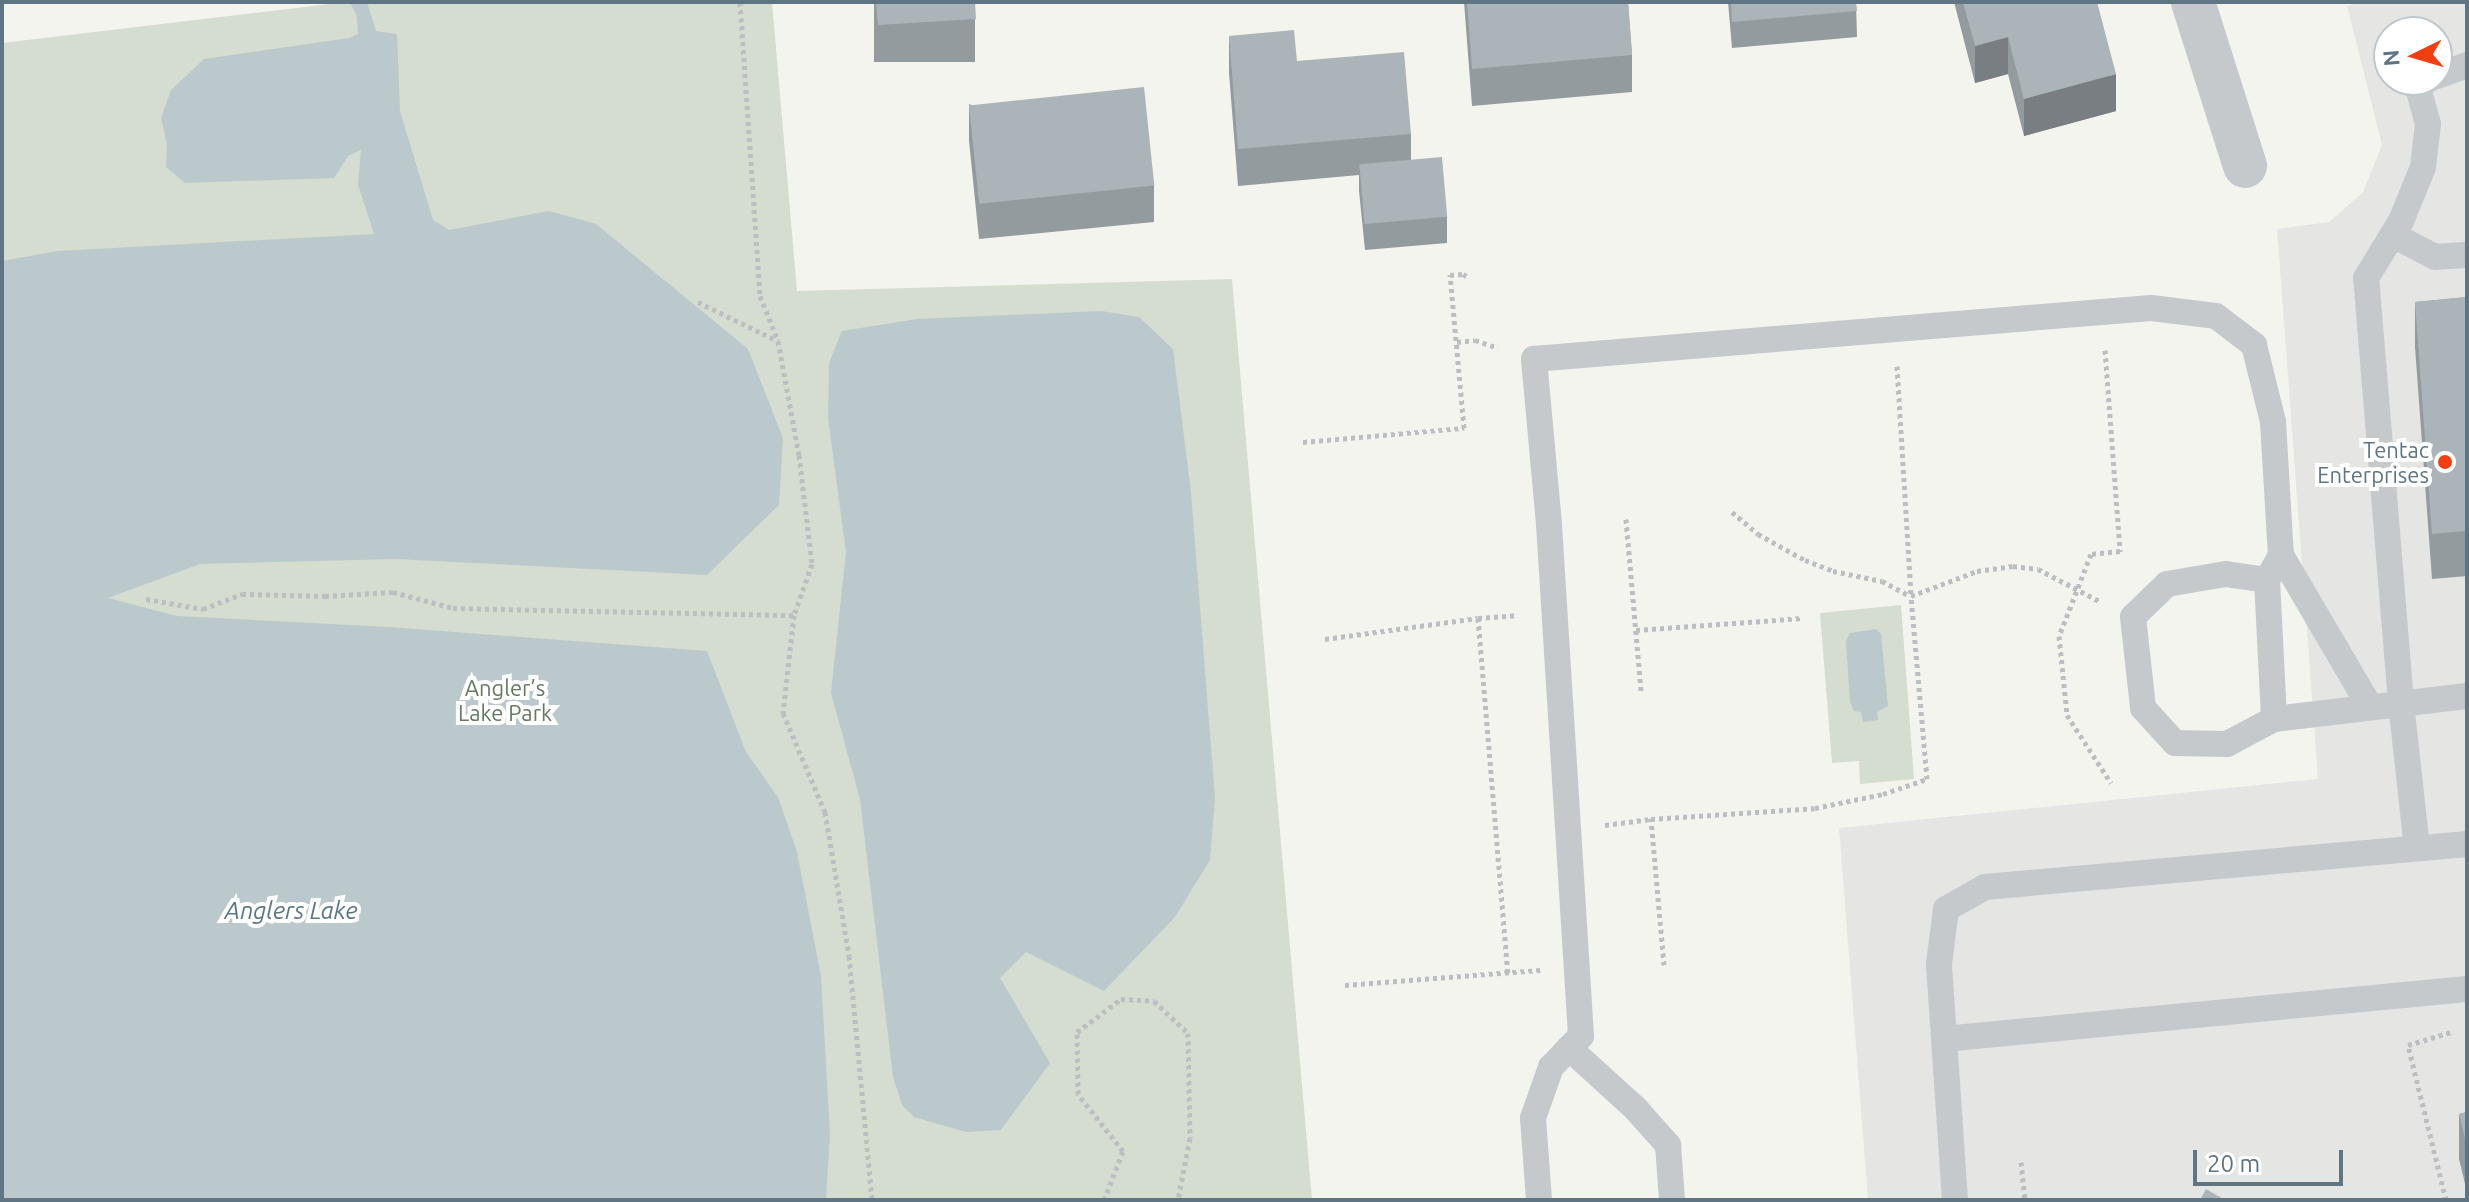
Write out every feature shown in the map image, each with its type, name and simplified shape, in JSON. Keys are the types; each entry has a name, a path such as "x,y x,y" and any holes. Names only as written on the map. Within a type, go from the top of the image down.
{"street":[{"path":"2193,2 2245,166"}],"lane":[{"path":"2417,848 2401,702 2366,278 2393,235 2423,167 2428,124 2420,96"},
{"path":"2393,235 2435,257 2467,255"},
{"path":"1539,1200 1533,1118 1551,1067 1581,1036 1549,524 1534,359 2151,308 2216,316 2254,345 2273,422 2281,555 2369,705"},
{"path":"2274,719 2267,580 2281,555"},
{"path":"2267,580 2226,574 2167,584 2133,617 2143,708 2175,743 2227,744 2274,719 2369,705 2467,696"},
{"path":"1955,1200 1939,964 1946,909 1985,887 2467,844"},
{"path":"1944,1039 2467,989"},
{"path":"1569,1048 1635,1108 1668,1145 1672,1200"}],"path":[{"path":"740,2 760,296 778,341 799,455 812,564 794,615 783,713 825,812 849,956 872,1200"},
{"path":"1303,442 1464,428 1450,275 1463,274 1469,278"},
{"path":"698,302 778,341"},
{"path":"2102,312 2120,551 2091,554 2059,636 2067,715 2111,783"},
{"path":"1604,825 1815,808 1883,794 1927,779 1911,596 1895,328"},
{"path":"1732,512 1758,534 1805,560 1833,571 1882,581 1911,596 1977,571 2013,566 2038,569 2133,617"},
{"path":"1626,519 1641,692"},
{"path":"146,599 203,609 242,594 325,596 393,592 453,608 794,615"},
{"path":"1325,639 1478,618 1508,973"},
{"path":"1636,630 1803,618"},
{"path":"1651,819 1664,965"},
{"path":"1345,985 1577,966"},
{"path":"1104,1200 1123,1151 1078,1094 1077,1032 1121,999 1154,1001 1188,1033 1190,1138 1178,1200"},
{"path":"2446,1200 2408,1045 2452,1032"},
{"path":"2021,1162 2025,1200"}],"shaded area":[{"path":"2360,2 2467,2 2467,1200 1868,1200 1839,828 2318,779 2277,229 2329,222 2363,192 2382,145 2347,6"}],"green space":[{"name":"Angler’s Lake Park","path":"347,2 772,2 797,291 1232,279 1312,1200 2,1200 2,43"},
{"path":"1901,605 1914,779 1860,784 1859,761 1832,763 1820,613"}],"water":[{"name":"Anglers Lake","path":"350,2 367,2 376,31 397,34 400,111 433,220 449,230 549,211 596,224 748,349 783,438 779,505 707,575 396,559 200,564 108,598 177,616 389,627 707,651 746,752 778,797 797,852 821,976 830,1134 826,1200 2,1200 2,261 58,251 374,234 358,185 361,150 348,156 334,178 185,183 166,167 167,144 161,118 171,90 204,59 349,38 358,34 357,17"},
{"path":"1101,311 1139,317 1173,349 1191,492 1215,798 1210,860 1175,917 1104,991 1026,952 1000,978 1050,1063 1001,1130 966,1132 914,1117 902,1105 893,1077 860,799 831,693 846,552 828,418 829,363 842,331 917,319"},
{"path":"1876,629 1881,634 1888,706 1877,712 1878,720 1863,722 1861,712 1854,711 1850,702 1846,641 1850,633"}],"building":[{"path":"876,2 975,2 976,19 878,25"},
{"path":"1467,2 1628,2 1632,55 1472,69"},
{"path":"1731,2 1856,2 1857,11 1732,22"},
{"path":"1963,2 2097,2 2116,74 2024,99 2008,37 1975,46"},
{"path":"1294,30 1297,61 1404,52 1411,134 1238,149 1229,36"},
{"path":"1144,87 1154,185 979,204 969,105"},
{"path":"1442,157 1447,217 1365,224 1359,164"},
{"name":"Tentac Enterprises","path":"2467,297 2467,531 2432,534 2415,302"},
{"path":"2467,1112 2467,1147 2459,1114"},
{"path":"2206,1189 2225,1200 2200,1200"}],"place":[{"name":"Tentac Enterprises","path":"2445,462"}]}
